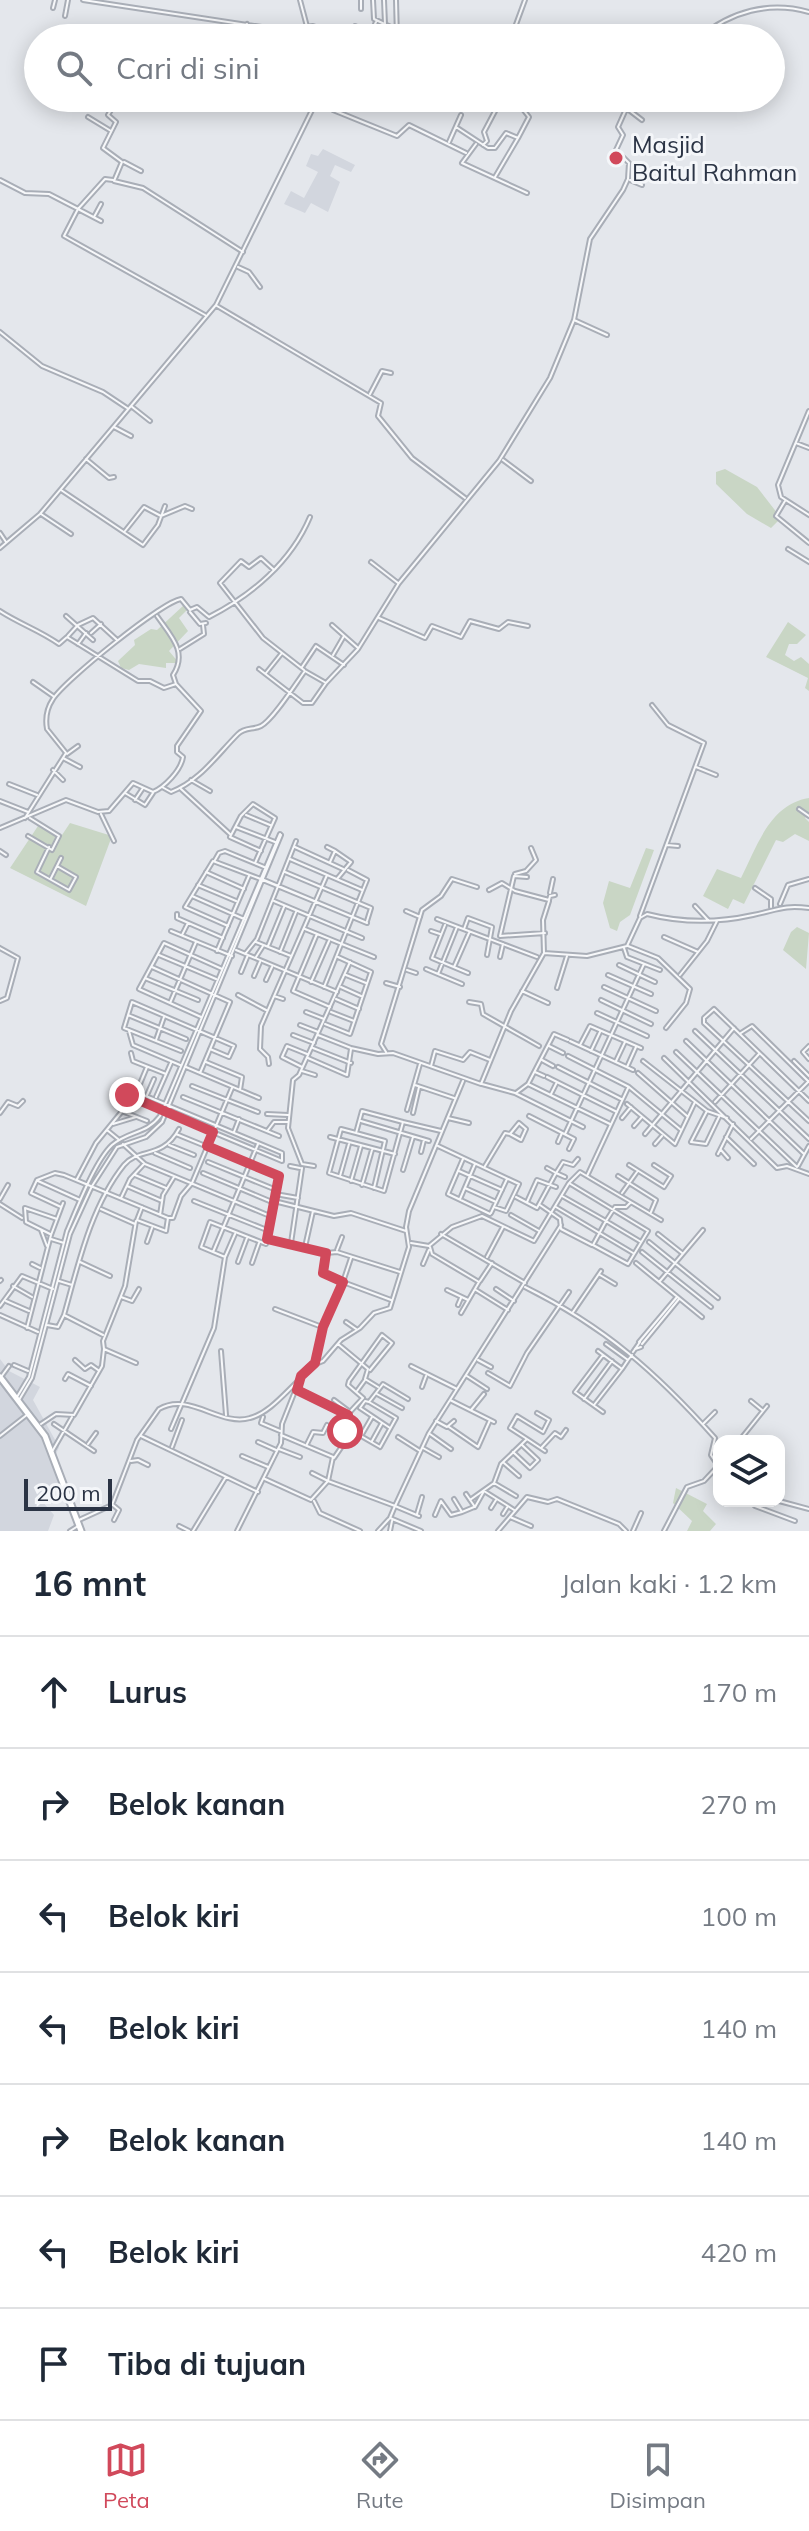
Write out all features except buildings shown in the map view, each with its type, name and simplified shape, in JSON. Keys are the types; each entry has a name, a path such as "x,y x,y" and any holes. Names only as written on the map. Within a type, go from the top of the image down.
{"main road":[{"path":"0,1378 38,1426 52,1453 79,1526"}],"street":[{"path":"53,8 55,0"},
{"path":"65,16 68,0"},
{"path":"83,0 247,24"},
{"path":"300,0 306,24"},
{"path":"361,0 361,9"},
{"path":"373,0 375,24"},
{"path":"384,0 385,24"},
{"path":"396,0 397,24"},
{"path":"517,24 525,0"},
{"path":"718,24 737,15 768,7 809,12"},
{"path":"376,21 383,24"},
{"path":"110,112 108,115 116,121 104,149 141,171"},
{"path":"0,548 40,514 216,305 311,112"},
{"path":"336,112 400,136 407,125 449,142 466,153"},
{"path":"482,146 487,141 484,132 495,112"},
{"path":"494,178 529,117 525,112"},
{"path":"259,669 288,693 309,704 358,649 399,583 501,459 550,378 574,320 590,239 628,179 629,163 616,151 623,135 618,127 626,112"},
{"path":"632,112 642,120"},
{"path":"449,142 461,115"},
{"path":"88,117 111,131"},
{"path":"456,127 482,146 495,148 506,133 518,138"},
{"path":"477,143 466,153 462,163 527,193"},
{"path":"114,181 122,162"},
{"path":"206,315 64,236 78,209 105,179 143,188 244,252"},
{"path":"628,179 642,185"},
{"path":"0,180 25,193 49,194 101,221"},
{"path":"94,217 101,204"},
{"path":"236,267 249,272 260,287"},
{"path":"216,305 256,332 381,403 378,416 412,458 466,499"},
{"path":"574,320 607,335"},
{"path":"0,332 42,366 103,392 150,421"},
{"path":"369,396 382,371 391,373"},
{"path":"809,411 778,485 778,491 786,500 809,515"},
{"path":"113,426 131,436"},
{"path":"795,442 809,448"},
{"path":"86,459 109,478 114,477"},
{"path":"501,459 531,481"},
{"path":"60,489 145,545 165,506"},
{"path":"786,500 776,516 809,543"},
{"path":"161,516 185,506 192,509"},
{"path":"125,532 144,507 161,516"},
{"path":"40,514 71,534"},
{"path":"190,610 197,607 209,617 236,601 274,570 296,543 310,517"},
{"path":"0,533 7,543"},
{"path":"788,549 809,562"},
{"path":"274,570 261,558 249,567 241,561 220,583 263,638 326,683"},
{"path":"371,562 399,583"},
{"path":"66,753 47,729 46,712 63,685 98,660 130,628 179,599 205,624 204,634 179,650"},
{"path":"1,613 24,626 38,628 59,644 78,625 93,618 117,640"},
{"path":"124,792 148,804 153,792 162,787 182,764 183,757 177,752 177,746 201,711 176,684 173,675 180,664 179,650 156,615"},
{"path":"66,616 93,640"},
{"path":"378,617 425,638 432,626 461,637 470,621 499,629 508,622 528,626"},
{"path":"77,644 102,623"},
{"path":"332,625 358,649"},
{"path":"333,656 344,636"},
{"path":"67,637 98,660 138,681 147,680 164,688 176,684"},
{"path":"162,787 171,792 180,788 212,766 240,732 264,724 288,693 316,646 344,665"},
{"path":"265,674 282,653"},
{"path":"33,682 54,697"},
{"path":"652,705 667,724 703,742 640,918 625,946 627,957 660,970"},
{"path":"28,816 62,757 78,746"},
{"path":"62,757 80,767"},
{"path":"695,766 716,775"},
{"path":"53,770 63,780"},
{"path":"190,780 210,791"},
{"path":"0,828 66,800 101,813 109,811 133,783 153,792"},
{"path":"9,784 38,795"},
{"path":"135,800 144,787"},
{"path":"180,788 231,835 261,851"},
{"path":"0,801 59,836 52,850 28,836"},
{"path":"231,835 253,804 267,810 275,818 255,863"},
{"path":"799,809 809,816"},
{"path":"101,813 114,841"},
{"path":"245,814 272,826"},
{"path":"235,827 275,842"},
{"path":"69,1231 107,1150 153,1126 164,1110 233,948 280,834 275,842 261,880"},
{"path":"241,972 296,841"},
{"path":"666,845 678,846"},
{"path":"49,847 37,872 69,890 76,877 57,866"},
{"path":"294,847 368,879 324,987"},
{"path":"327,847 351,861 337,879"},
{"path":"514,875 526,871 536,860 531,848"},
{"path":"0,851 6,855"},
{"path":"215,861 219,853 225,851 265,868"},
{"path":"330,862 335,851"},
{"path":"50,879 61,858"},
{"path":"314,870 319,858"},
{"path":"289,859 364,891"},
{"path":"228,926 185,907 211,861 367,921 372,909 284,871"},
{"path":"205,872 244,889"},
{"path":"217,951 250,875"},
{"path":"269,1064 268,1057 260,1049 267,1011 327,875"},
{"path":"514,875 527,877"},
{"path":"514,875 501,937 545,933"},
{"path":"387,1052 381,1044 420,917 429,903 441,896 452,879 477,887"},
{"path":"544,953 543,918 553,879"},
{"path":"779,905 788,885 809,879"},
{"path":"489,890 502,883 511,889 549,898 555,895"},
{"path":"197,884 238,902"},
{"path":"755,888 771,899 772,908"},
{"path":"191,896 245,919"},
{"path":"273,901 362,938"},
{"path":"640,918 647,914 673,921 709,921 779,905 809,908"},
{"path":"255,958 266,946 285,906"},
{"path":"695,906 709,921"},
{"path":"280,952 297,911"},
{"path":"406,911 420,917"},
{"path":"177,914 177,918 223,938"},
{"path":"437,919 538,958"},
{"path":"463,930 469,919 491,927 487,955"},
{"path":"679,976 699,953 717,920"},
{"path":"182,936 188,923"},
{"path":"446,923 432,958 468,973"},
{"path":"438,974 457,927"},
{"path":"304,929 374,957"},
{"path":"171,931 230,955"},
{"path":"431,931 441,935"},
{"path":"454,967 469,932"},
{"path":"317,934 294,992 355,1022"},
{"path":"664,937 699,953"},
{"path":"311,982 329,939"},
{"path":"255,941 292,957"},
{"path":"170,1004 196,942"},
{"path":"202,1017 139,990 144,978 164,943 222,969"},
{"path":"500,957 503,944"},
{"path":"481,1084 521,991 538,958 544,953 587,956 625,946 658,958 690,990 686,1003 666,1028"},
{"path":"0,948 17,956 7,998 0,1001"},
{"path":"233,948 337,993"},
{"path":"557,988 568,954"},
{"path":"158,955 218,980"},
{"path":"198,1029 230,955"},
{"path":"306,1012 350,1034 370,970 337,957"},
{"path":"254,976 260,960"},
{"path":"291,1244 302,1166 288,1122 293,1080 302,1069 319,1034 350,962"},
{"path":"558,1142 585,1096 644,964"},
{"path":"266,980 273,965"},
{"path":"619,965 655,982"},
{"path":"151,966 214,993 230,1004 200,1073"},
{"path":"16,968 21,972"},
{"path":"406,969 416,973"},
{"path":"426,969 462,984"},
{"path":"345,974 366,983"},
{"path":"608,975 651,994"},
{"path":"144,978 198,1000"},
{"path":"386,983 400,987"},
{"path":"340,987 363,996"},
{"path":"604,987 656,1011"},
{"path":"521,991 548,1003"},
{"path":"238,995 267,1011"},
{"path":"273,996 283,999"},
{"path":"335,999 359,1009"},
{"path":"601,1000 651,1024"},
{"path":"181,1051 124,1027 132,1002 234,1046 231,1056 210,1049"},
{"path":"469,1002 481,1004 483,1014 539,1046"},
{"path":"809,1101 714,1009 707,1015 703,1022 809,1121"},
{"path":"597,1013 647,1036"},
{"path":"127,1015 186,1039"},
{"path":"156,1040 165,1016"},
{"path":"300,1025 351,1048 378,1054 387,1052 515,1093 583,1127"},
{"path":"741,1034 752,1026 809,1081 750,1140"},
{"path":"580,1045 588,1027 641,1048"},
{"path":"645,1134 734,1028"},
{"path":"129,1030 133,1045 259,1098"},
{"path":"591,1051 601,1031"},
{"path":"695,1031 809,1139"},
{"path":"515,1093 528,1084 554,1034 633,1070"},
{"path":"293,1035 351,1063"},
{"path":"615,1062 625,1040"},
{"path":"686,1041 804,1154"},
{"path":"548,1045 563,1053"},
{"path":"627,1067 636,1046"},
{"path":"809,1046 803,1052 809,1059"},
{"path":"315,1075 283,1060 286,1047 345,1075 351,1063 351,1048"},
{"path":"431,1067 435,1051 463,1060 470,1052 492,1061"},
{"path":"676,1052 797,1168 809,1174"},
{"path":"131,1053 133,1061 166,1074"},
{"path":"713,1103 760,1053"},
{"path":"568,1056 629,1087 681,1130"},
{"path":"664,1058 779,1169 797,1168"},
{"path":"541,1060 553,1066"},
{"path":"155,1099 171,1061"},
{"path":"205,1061 242,1077 240,1090"},
{"path":"643,1061 707,1111 729,1119"},
{"path":"794,1061 809,1076"},
{"path":"407,1110 420,1063"},
{"path":"137,1092 147,1066"},
{"path":"558,1067 623,1100"},
{"path":"534,1071 617,1112"},
{"path":"638,1073 687,1116"},
{"path":"146,1096 154,1079"},
{"path":"70,1531 112,1505 140,1436 159,1409 181,1404 226,1416 252,1418 315,1363 326,1358 337,1344 374,1313 387,1310 409,1243 409,1211 460,1083 467,1080"},
{"path":"550,1095 557,1082"},
{"path":"528,1084 611,1124"},
{"path":"413,1085 455,1099"},
{"path":"192,1086 258,1112"},
{"path":"413,1113 419,1086"},
{"path":"27,1328 50,1236 62,1205 31,1193 37,1180 55,1173 168,1218 174,1217 181,1196 192,1183 232,1087"},
{"path":"587,1176 629,1087"},
{"path":"129,1089 137,1092 284,1154 282,1161 127,1095 129,1089"},
{"path":"183,1097 279,1136"},
{"path":"76,1180 107,1130 132,1099"},
{"path":"0,1113 8,1102 19,1106 23,1101"},
{"path":"627,1104 676,1144 695,1102"},
{"path":"622,1118 631,1107"},
{"path":"122,1111 147,1121"},
{"path":"356,1133 364,1111 442,1132"},
{"path":"707,1111 690,1142 706,1144 720,1116"},
{"path":"267,1114 289,1115"},
{"path":"529,1116 574,1139 569,1149"},
{"path":"112,1124 136,1117"},
{"path":"634,1126 642,1117"},
{"path":"447,1118 469,1123"},
{"path":"234,1133 239,1119"},
{"path":"359,1121 429,1141"},
{"path":"268,1131 272,1122 288,1122"},
{"path":"373,1189 384,1141 342,1129 329,1173 351,1182 373,1189 385,1191 403,1122"},
{"path":"484,1167 505,1133 520,1141 527,1131 519,1123 510,1134"},
{"path":"718,1154 733,1123"},
{"path":"546,1134 550,1126"},
{"path":"44,1324 58,1327 64,1315 79,1261 100,1208 122,1167 137,1156 154,1153 168,1144 179,1129"},
{"path":"107,1130 145,1164 270,1216"},
{"path":"176,1134 279,1176 266,1244 210,1222 201,1246 225,1257"},
{"path":"655,1144 663,1135"},
{"path":"403,1170 413,1136"},
{"path":"330,1137 396,1154"},
{"path":"726,1137 754,1164"},
{"path":"421,1152 425,1139"},
{"path":"213,1252 259,1143"},
{"path":"340,1177 350,1143"},
{"path":"168,1144 194,1155"},
{"path":"351,1182 361,1146"},
{"path":"436,1146 519,1184 506,1211 494,1207"},
{"path":"797,1168 809,1146"},
{"path":"362,1185 372,1149"},
{"path":"720,1150 728,1158"},
{"path":"154,1153 190,1168"},
{"path":"464,1158 448,1194 531,1241 540,1232 577,1171 661,1220"},
{"path":"515,1196 535,1208 540,1205 563,1162 573,1165 578,1159"},
{"path":"208,1162 275,1189"},
{"path":"459,1200 476,1163"},
{"path":"120,1199 134,1174 145,1164"},
{"path":"629,1165 664,1187 671,1176 654,1165"},
{"path":"290,1166 314,1166"},
{"path":"547,1168 565,1177"},
{"path":"458,1170 502,1190"},
{"path":"621,1195 637,1171"},
{"path":"203,1173 273,1202"},
{"path":"134,1174 167,1188"},
{"path":"160,1215 162,1201 174,1176"},
{"path":"618,1176 657,1201 650,1214"},
{"path":"490,1216 508,1178"},
{"path":"37,1180 81,1200"},
{"path":"527,1203 537,1180 556,1187"},
{"path":"540,1205 560,1219 561,1229 627,1265 648,1231 569,1183"},
{"path":"0,1199 8,1185"},
{"path":"18,1399 31,1373 69,1231 90,1186"},
{"path":"126,1186 162,1201"},
{"path":"464,1188 496,1202"},
{"path":"281,1195 299,1198"},
{"path":"545,1196 550,1199"},
{"path":"562,1196 642,1243"},
{"path":"194,1201 268,1230"},
{"path":"278,1202 334,1216 351,1213 407,1231"},
{"path":"593,1245 614,1209 626,1207 630,1202"},
{"path":"0,1204 17,1218 24,1218 66,1243"},
{"path":"24,1218 27,1207 57,1219"},
{"path":"52,1453 72,1416 92,1389 99,1370 105,1336 121,1297 142,1207"},
{"path":"555,1207 634,1254"},
{"path":"100,1208 136,1225"},
{"path":"305,1247 313,1210"},
{"path":"511,1215 540,1232"},
{"path":"423,1264 440,1234 473,1217 490,1216"},
{"path":"137,1220 166,1231 168,1218"},
{"path":"486,1258 505,1225"},
{"path":"390,1531 395,1506 429,1433 526,1285 561,1225"},
{"path":"147,1242 153,1227"},
{"path":"40,1229 47,1247"},
{"path":"659,1282 703,1230"},
{"path":"171,1429 214,1328 225,1257 235,1232"},
{"path":"440,1234 486,1258 633,1352 713,1438"},
{"path":"658,1234 683,1254"},
{"path":"238,1262 247,1237"},
{"path":"337,1252 342,1237"},
{"path":"267,1239 326,1253 337,1252 401,1272"},
{"path":"252,1263 260,1242"},
{"path":"649,1242 718,1298"},
{"path":"409,1243 430,1247"},
{"path":"430,1247 434,1256 479,1282"},
{"path":"642,1252 711,1307"},
{"path":"326,1253 323,1273 392,1300"},
{"path":"315,1363 323,1327 351,1257"},
{"path":"79,1261 110,1276"},
{"path":"461,1313 492,1262"},
{"path":"636,1263 702,1317"},
{"path":"32,1264 41,1268"},
{"path":"572,1313 600,1273 615,1284"},
{"path":"0,1306 22,1276 54,1289"},
{"path":"56,1280 73,1285"},
{"path":"12,1286 34,1298"},
{"path":"121,1297 132,1301 139,1289"},
{"path":"496,1289 515,1302"},
{"path":"447,1290 469,1301"},
{"path":"475,1290 509,1311"},
{"path":"507,1390 527,1353 569,1292"},
{"path":"458,1305 461,1297"},
{"path":"594,1405 678,1297"},
{"path":"4,1300 31,1311"},
{"path":"275,1309 323,1327"},
{"path":"0,1315 42,1333"},
{"path":"64,1315 105,1336"},
{"path":"346,1322 356,1330"},
{"path":"334,1400 351,1412 363,1397 356,1390 349,1381 381,1336 391,1342 365,1379 356,1390 350,1393"},
{"path":"337,1344 370,1370"},
{"path":"606,1344 628,1360"},
{"path":"104,1349 136,1363"},
{"path":"221,1351 226,1416"},
{"path":"598,1351 622,1369"},
{"path":"603,1355 575,1392 603,1412"},
{"path":"75,1360 85,1369 91,1365 99,1370"},
{"path":"477,1360 491,1367"},
{"path":"584,1399 612,1361"},
{"path":"14,1365 31,1373"},
{"path":"0,1378 9,1366"},
{"path":"411,1366 457,1389"},
{"path":"65,1379 71,1368"},
{"path":"488,1373 510,1386"},
{"path":"68,1374 92,1389"},
{"path":"422,1387 427,1374"},
{"path":"466,1375 487,1389"},
{"path":"237,1531 278,1449 300,1379"},
{"path":"365,1379 379,1388"},
{"path":"369,1402 383,1384 408,1399"},
{"path":"297,1390 348,1415 344,1430 349,1436 334,1458 328,1481 314,1500"},
{"path":"376,1393 402,1408"},
{"path":"470,1411 484,1394"},
{"path":"436,1421 479,1447 492,1421 449,1399"},
{"path":"372,1417 361,1436 371,1442 382,1446 391,1428 396,1418 365,1401 359,1410 372,1417 391,1428"},
{"path":"751,1401 763,1411"},
{"path":"744,1435 767,1406"},
{"path":"702,1425 715,1412"},
{"path":"0,1436 29,1413"},
{"path":"537,1413 549,1420 543,1432 517,1416 510,1428 545,1451"},
{"path":"38,1426 56,1414 72,1416"},
{"path":"263,1417 261,1423 334,1458"},
{"path":"171,1449 182,1420"},
{"path":"449,1427 454,1421"},
{"path":"358,1423 366,1426"},
{"path":"371,1442 382,1423"},
{"path":"54,1424 63,1433 94,1451"},
{"path":"307,1445 313,1432 323,1433 327,1425"},
{"path":"541,1448 555,1433 561,1437 566,1430"},
{"path":"88,1445 96,1433"},
{"path":"429,1433 451,1449"},
{"path":"140,1436 258,1492"},
{"path":"398,1437 439,1457"},
{"path":"470,1500 494,1483 496,1472 503,1462 527,1439"},
{"path":"258,1442 300,1457"},
{"path":"513,1452 530,1468 538,1460 521,1445"},
{"path":"242,1456 269,1467"},
{"path":"129,1460 148,1465"},
{"path":"503,1462 519,1476"},
{"path":"664,1531 687,1487 704,1481 713,1472"},
{"path":"312,1473 417,1516 422,1497"},
{"path":"179,1526 191,1531 199,1524 226,1476"},
{"path":"264,1479 314,1500 320,1513 360,1531"},
{"path":"494,1483 516,1496"},
{"path":"484,1491 515,1510"},
{"path":"449,1513 441,1501 436,1512 449,1513 462,1512 475,1507 484,1491"},
{"path":"466,1494 475,1507"},
{"path":"498,1531 525,1498 548,1502 557,1499 619,1524 626,1531"},
{"path":"454,1499 462,1512"},
{"path":"491,1508 497,1499"},
{"path":"785,1503 809,1509"},
{"path":"112,1505 119,1510 114,1520"},
{"path":"503,1514 508,1506"},
{"path":"757,1507 795,1521"},
{"path":"633,1531 641,1513"},
{"path":"509,1517 531,1526"},
{"path":"378,1531 391,1519"},
{"path":"391,1519 421,1531"}],"shaded area":[{"path":"323,149 355,165 351,172 335,165 330,176 340,182 328,212 311,203 305,213 284,204 291,191 304,198 318,172 306,166 311,154 318,156"},
{"path":"0,1359 9,1371 40,1387 33,1400 59,1447 56,1454 65,1481 41,1500 54,1515 48,1531 0,1531"}],"green space":[{"path":"725,469 757,487 781,518 771,528 747,514 716,484 716,472"},
{"path":"184,605 187,610 179,618 188,631 169,651 179,663 166,663 166,668 139,664 129,670 121,668 118,661 135,645 134,640 151,629 157,630"},
{"path":"788,622 806,635 797,644 789,644 785,655 794,661 801,657 809,664 809,691 805,688 808,678 766,657"},
{"path":"809,798 809,813 805,818 809,822 809,841 795,834 783,842 776,840 744,904 733,899 728,909 703,896 717,869 741,878 766,828 784,809"},
{"path":"70,823 112,836 86,906 10,868 38,826 62,835"},
{"path":"646,848 654,850 630,915 620,922 617,931 610,928 603,903 609,881 630,888"},
{"path":"797,927 809,933 806,969 783,950 791,932"},
{"path":"676,1488 707,1504 703,1511 716,1524 710,1531 687,1531 692,1521 673,1503"}],"place":[{"name":"Masjid Baitul Rahman","path":"616,158"}],"route":[{"path":"127,1095 213,1132 207,1146 279,1176 267,1239 326,1253 323,1273 343,1282 323,1327 315,1363 301,1376 297,1390 348,1415 345,1431"}]}
